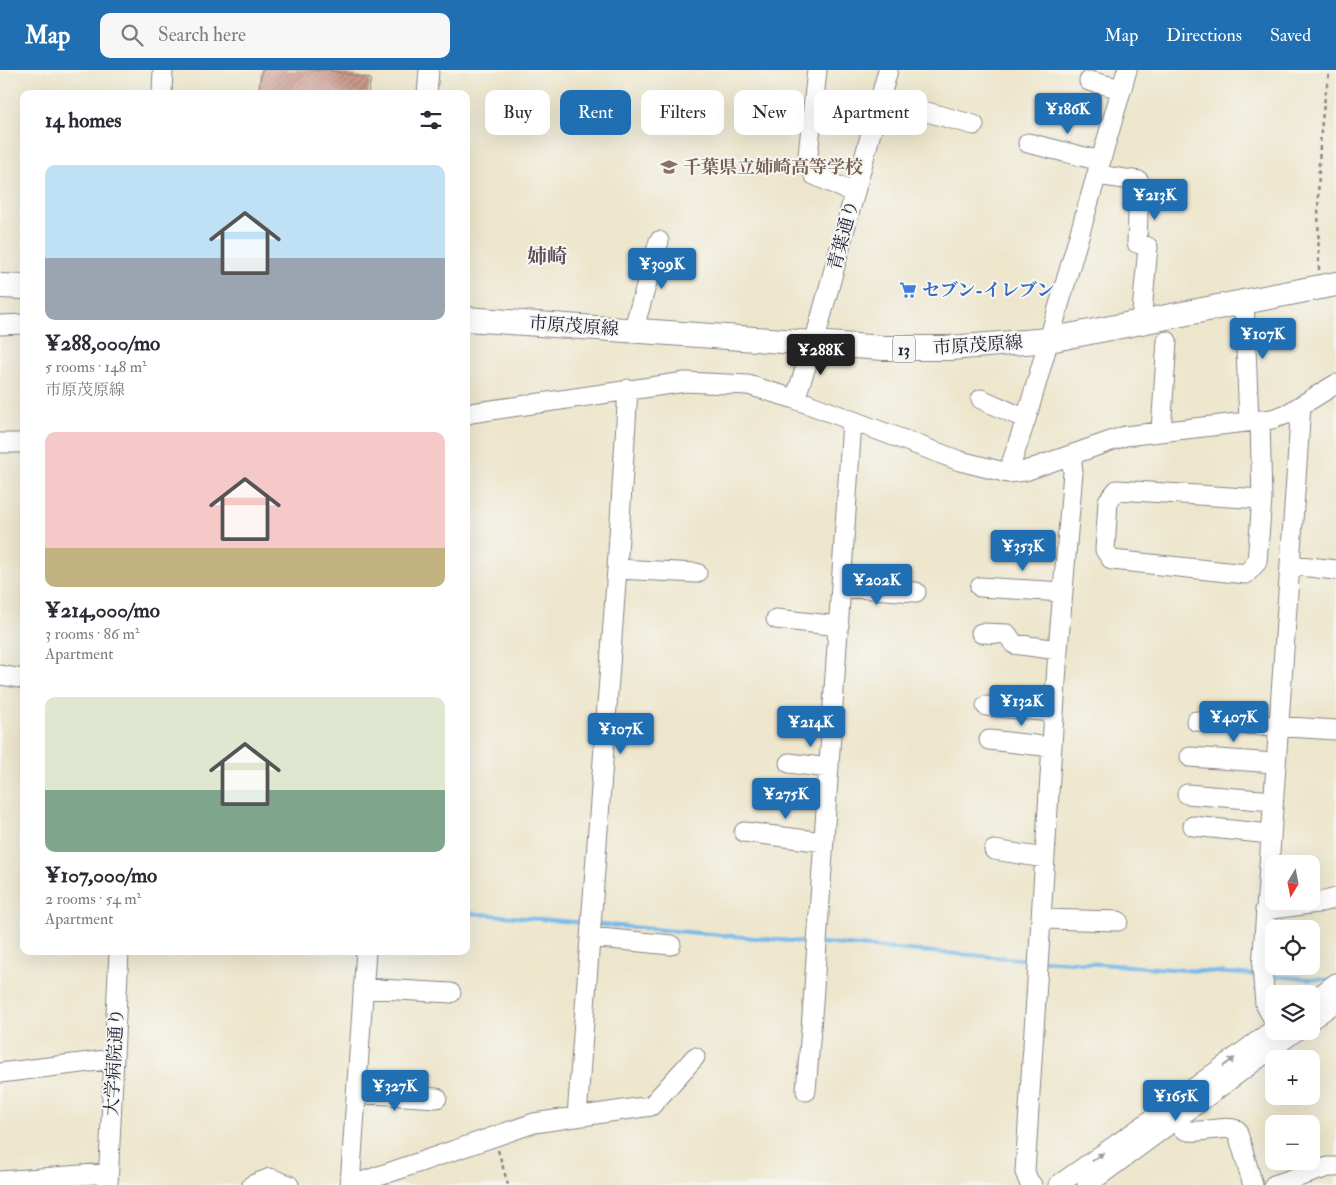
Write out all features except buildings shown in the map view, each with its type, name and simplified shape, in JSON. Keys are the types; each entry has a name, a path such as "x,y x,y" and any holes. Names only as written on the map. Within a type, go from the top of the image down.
{"main road":[{"name":"市原茂原線","path":"470,319 916,349 1049,340 1328,285"},
{"path":"0,286 20,287"}],"street":[{"path":"162,90 163,70"},
{"path":"428,90 429,70"},
{"path":"817,70 808,156 814,175 854,193"},
{"name":"青葉通り","path":"882,90 888,70"},
{"path":"1008,473 1026,419 1127,70"},
{"path":"1089,80 1122,89"},
{"path":"927,112 974,125"},
{"name":"青葉通り","path":"796,399 814,343 870,135"},
{"path":"1028,143 1139,181 1137,243 1148,247 1141,322"},
{"path":"633,331 659,241"},
{"path":"1244,301 1262,499 1257,562 1246,574 1112,560 1105,550 1108,501 1117,490 1262,499"},
{"path":"0,325 20,324"},
{"path":"1162,431 1167,341"},
{"path":"470,412 685,382 748,385 796,399 852,422 960,461 1008,473 1025,471 1125,436 1272,418 1287,414 1336,384"},
{"path":"577,1117 617,568 628,389"},
{"path":"982,399 1026,419"},
{"path":"1269,855 1301,406"},
{"path":"806,1091 814,1003 852,422"},
{"path":"0,443 20,443"},
{"path":"1028,1184 1025,1172 1058,650 1074,472 1071,455"},
{"path":"1291,565 1336,570"},
{"path":"617,568 697,573"},
{"path":"842,587 916,592"},
{"path":"980,587 1063,592"},
{"path":"776,619 839,626"},
{"path":"981,633 1007,634 1014,644 1058,650"},
{"path":"0,675 20,678"},
{"path":"986,706 1054,712"},
{"path":"1196,721 1336,730"},
{"path":"989,740 1052,747"},
{"path":"1190,757 1275,763"},
{"path":"789,763 829,768"},
{"path":"1187,794 1273,801"},
{"path":"1194,826 1270,834"},
{"path":"744,832 824,842"},
{"path":"994,850 1045,858"},
{"path":"1320,902 1336,898"},
{"path":"1265,910 1262,967 1265,1006"},
{"path":"1042,919 1118,921"},
{"path":"590,937 671,944"},
{"name":"大学病院通り","path":"108,1179 118,955"},
{"path":"366,955 352,1185 534,1123 651,1106 695,1057"},
{"path":"1320,995 1336,983"},
{"path":"363,988 451,993"},
{"path":"1320,1014 1336,1002"},
{"path":"1086,1185 1172,1114 1274,1040"},
{"path":"0,1073 114,1059"},
{"path":"356,1093 437,1098"},
{"path":"1058,1185 1172,1114"},
{"path":"1172,1114 1182,1128 1191,1132 1229,1127 1237,1130 1253,1185"},
{"path":"1274,1185 1328,1167 1336,1167"},
{"path":"252,1185 270,1178 289,1185"},
{"path":"0,1181 108,1179"}],"path":[{"path":"1328,285 1318,228 1321,149 1330,70"},
{"path":"494,1137 508,1185"}],"waterway":[{"path":"470,913 586,923"},
{"path":"596,924 813,943"},
{"path":"822,943 1032,960"},
{"path":"1044,960 1257,975"},
{"path":"1268,976 1329,980"}],"place":[{"name":"千葉県立姉崎高等学校","path":"669,167"},
{"name":"セブン-イレブン","path":"908,290"}],"district":[{"name":"姉崎","path":"547,256"}]}
